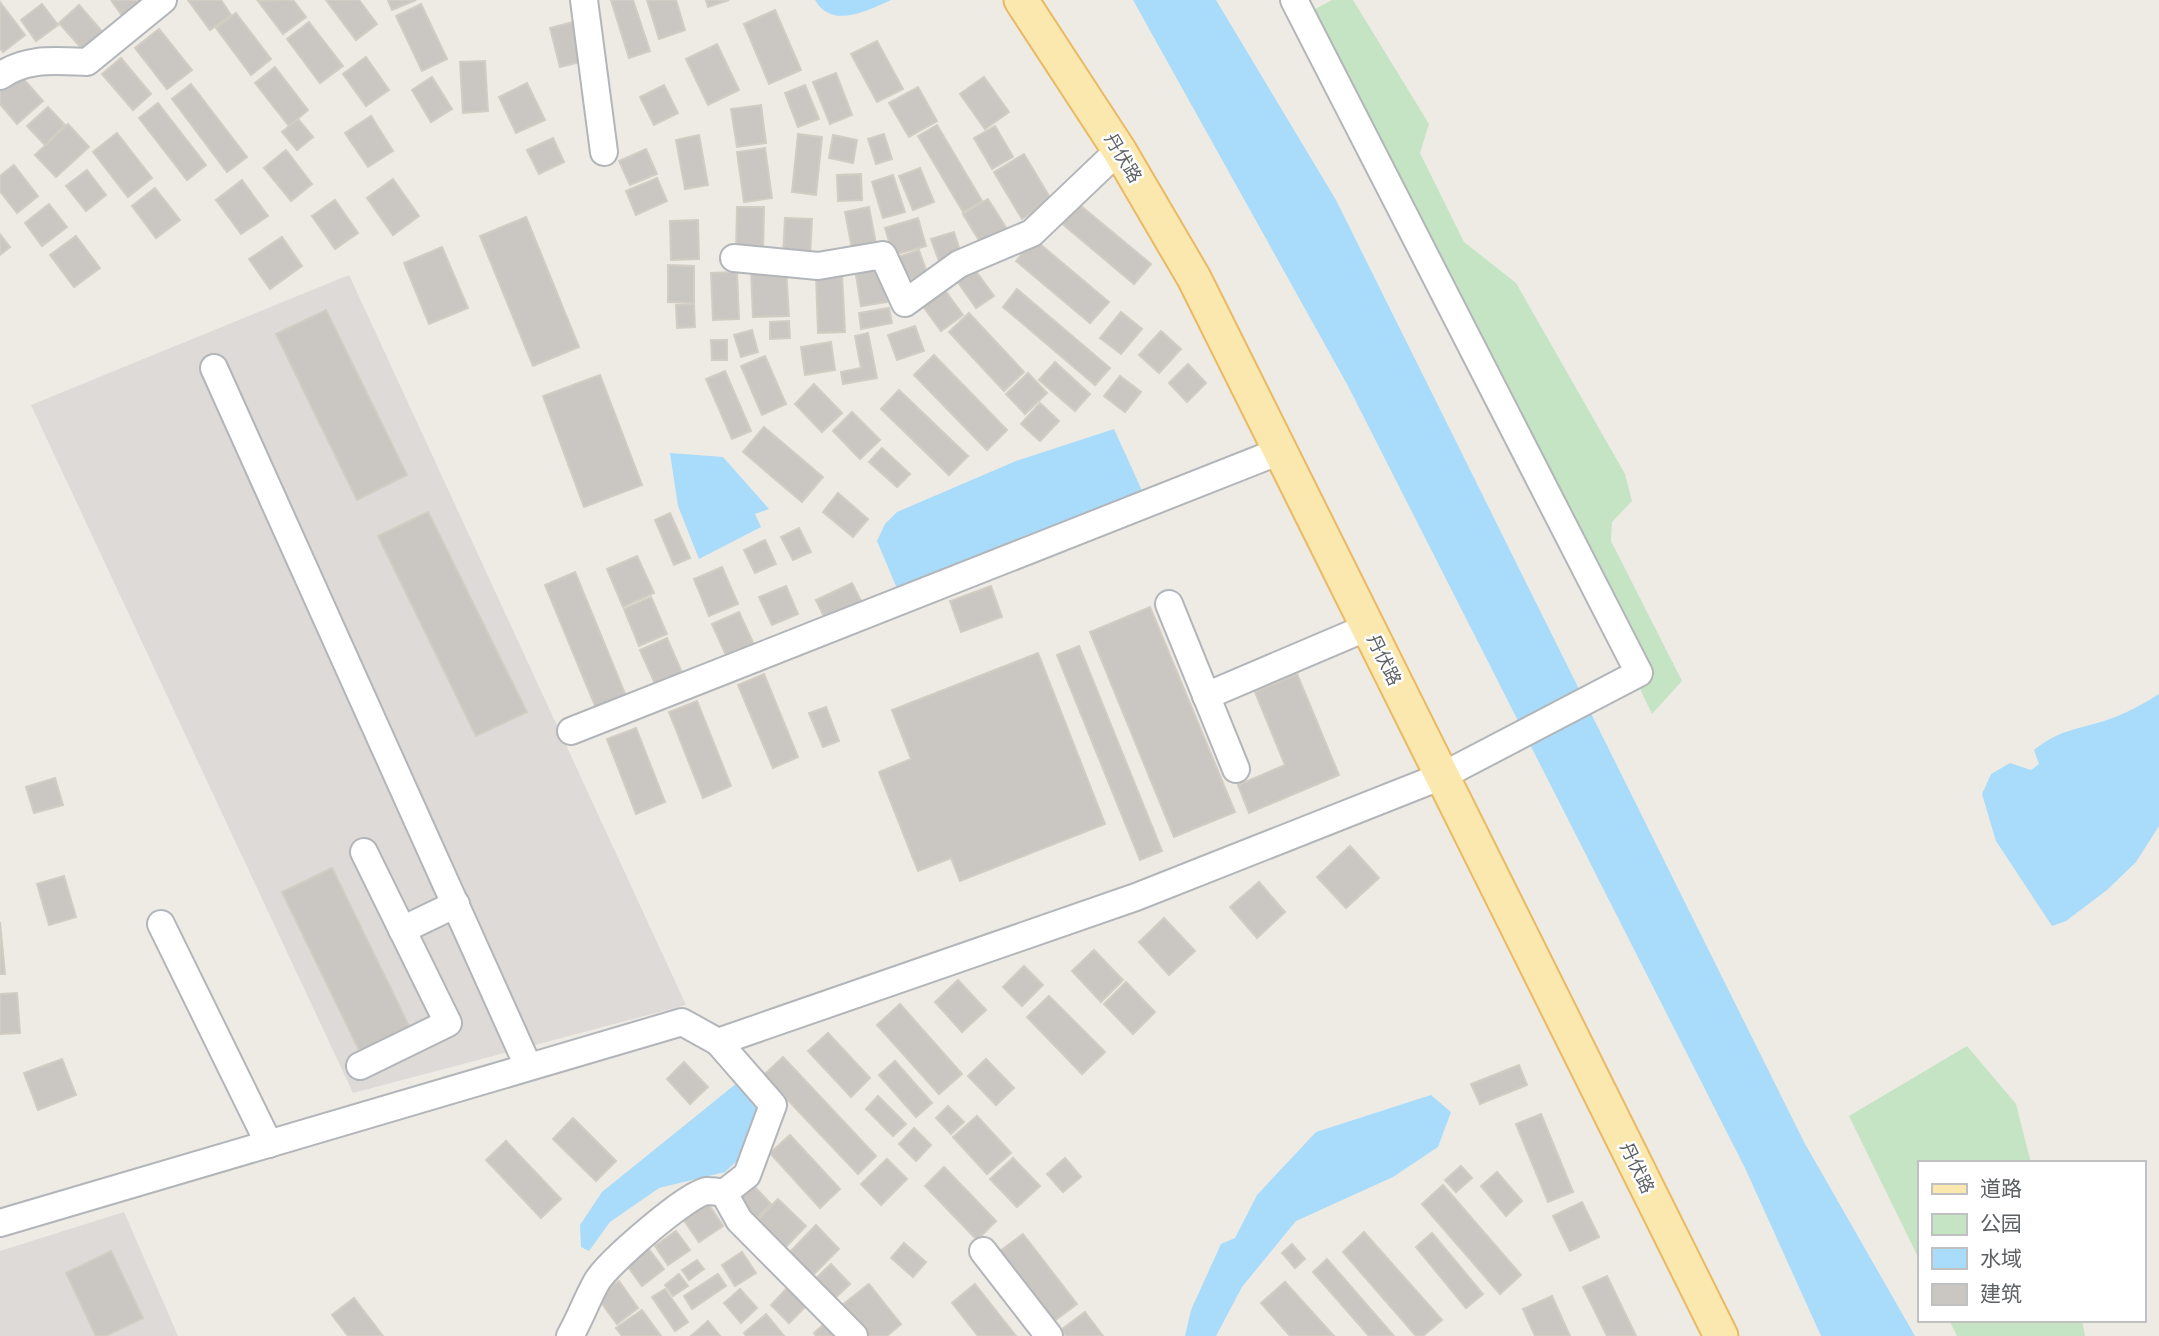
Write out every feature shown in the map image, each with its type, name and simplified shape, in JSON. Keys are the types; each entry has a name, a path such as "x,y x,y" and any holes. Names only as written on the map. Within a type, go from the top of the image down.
{"main road":[{"name":"丹伏路","path":"1021,0 1119,150 1194,278 1368,627 1455,769 1721,1336"}],"street":[{"path":"0,76 13,66 40,60 87,62 163,0"},
{"path":"584,0 604,152"},
{"path":"718,1042 1136,897 1455,769 1639,673 1294,0"},
{"path":"734,258 818,266 883,255 905,303 959,264 1031,233 1119,150"},
{"path":"214,368 528,1066"},
{"path":"571,731 1280,451"},
{"path":"1169,604 1236,769"},
{"path":"1206,696 1368,627"},
{"path":"360,1066 448,1023 364,852"},
{"path":"402,930 456,904"},
{"path":"160,924 269,1144"},
{"path":"0,1223 682,1022 718,1042 773,1105 747,1175 723,1193 706,1191 677,1209 637,1241 597,1281 583,1315 569,1336"},
{"path":"723,1193 739,1220 853,1336"},
{"path":"983,1251 1049,1336"}],"shaded area":[{"path":"349,275 686,1005 353,1093 31,405"},
{"path":"124,1212 178,1336 0,1336 0,1251"}],"green space":[{"path":"1332,0 1353,0 1429,124 1420,153 1464,242 1516,283 1625,474 1632,501 1612,522 1611,541 1682,681 1652,714 1573,549 1304,15"},
{"path":"1967,1046 2016,1104 2030,1161 1918,1161 1918,1257 1849,1116"},
{"path":"1950,1322 2082,1322 2085,1336 1957,1336"}],"water":[{"path":"815,0 891,0 861,12 840,16 822,9"},
{"path":"1133,0 1216,0 1336,200 1804,1142 1915,1336 1821,1336 1745,1168 1348,386"},
{"path":"1114,429 1144,495 908,588 896,586 877,541 885,524 897,512 1016,461"},
{"path":"670,453 723,457 769,509 755,514 761,527 699,559 678,506"},
{"path":"2159,694 2159,826 2136,862 2107,890 2066,921 2052,926 1996,841 1982,794 1991,774 2010,763 2031,770 2039,764 2034,750 2044,742 2120,715"},
{"path":"737,1083 758,1105 740,1158 725,1172 659,1188 610,1222 589,1251 581,1247 580,1225 602,1192"},
{"path":"1431,1095 1451,1112 1438,1147 1393,1177 1296,1221 1242,1287 1216,1336 1185,1336 1191,1310 1221,1244 1235,1238 1257,1195 1316,1132"}],"building":[{"path":"111,0 143,0 126,21"},
{"path":"188,0 221,0 231,15 210,30"},
{"path":"293,0 306,17 283,34 258,1"},
{"path":"326,0 359,0 377,24 356,40"},
{"path":"388,0 416,0 392,10"},
{"path":"611,0 633,0 650,51 629,58"},
{"path":"647,0 676,0 685,30 659,39"},
{"path":"706,0 729,0 708,7"},
{"path":"0,2 25,35 3,52 0,48"},
{"path":"42,4 58,25 36,41 21,20"},
{"path":"421,4 447,59 422,71 396,16"},
{"path":"79,5 105,35 85,52 59,23"},
{"path":"775,10 801,70 769,84 744,24"},
{"path":"236,13 271,59 251,75 216,28"},
{"path":"577,21 588,60 560,67 550,28"},
{"path":"309,22 343,66 320,83 287,39"},
{"path":"159,29 192,70 167,89 135,48"},
{"path":"877,41 903,89 877,102 851,54"},
{"path":"717,44 739,90 708,105 686,59"},
{"path":"366,57 389,90 366,106 343,74"},
{"path":"121,58 151,94 133,110 102,74"},
{"path":"485,61 488,111 463,113 460,62"},
{"path":"275,67 308,110 289,126 255,83"},
{"path":"836,73 852,115 830,124 813,82"},
{"path":"19,74 43,101 17,124 0,104 0,91"},
{"path":"432,77 452,109 431,122 412,90"},
{"path":"984,77 1009,112 985,129 960,94"},
{"path":"527,83 545,120 516,133 499,97"},
{"path":"191,84 247,157 227,172 172,99"},
{"path":"664,85 678,113 654,125 640,97"},
{"path":"805,85 819,119 798,127 785,93"},
{"path":"918,87 937,121 909,137 889,103"},
{"path":"158,103 206,165 187,180 139,118"},
{"path":"761,105 766,143 737,147 731,109"},
{"path":"48,107 65,125 45,145 27,126"},
{"path":"371,116 393,151 368,167 345,133"},
{"path":"298,119 313,137 297,150 282,132"},
{"path":"68,124 89,147 56,177 35,155"},
{"path":"937,125 982,201 963,212 918,136"},
{"path":"995,126 1013,157 992,169 974,138"},
{"path":"117,133 152,178 128,197 93,152"},
{"path":"798,134 822,137 816,195 792,192"},
{"path":"884,134 892,159 876,164 868,139"},
{"path":"699,135 708,185 685,189 676,140"},
{"path":"833,135 857,140 853,163 829,158"},
{"path":"553,138 564,162 539,174 527,150"},
{"path":"765,148 772,198 744,202 737,152"},
{"path":"646,149 657,174 630,185 619,161"},
{"path":"286,150 312,184 291,201 264,168"},
{"path":"1024,154 1052,201 1022,219 994,172"},
{"path":"14,165 38,196 17,213 0,191 0,176"},
{"path":"920,168 934,202 913,210 899,176"},
{"path":"87,170 106,195 86,211 66,186"},
{"path":"861,174 862,200 838,201 837,175"},
{"path":"893,175 905,212 883,218 872,182"},
{"path":"657,178 667,201 636,215 626,191"},
{"path":"393,179 419,216 393,235 367,198"},
{"path":"242,180 268,216 241,234 216,200"},
{"path":"155,188 180,220 156,238 132,206"},
{"path":"988,199 1010,234 985,250 963,214"},
{"path":"335,200 358,233 335,249 312,216"},
{"path":"1075,201 1151,264 1134,284 1059,221"},
{"path":"49,204 67,227 42,246 25,223"},
{"path":"737,207 764,207 763,254 736,253"},
{"path":"869,207 877,249 853,254 845,212"},
{"path":"526,217 579,347 533,366 480,236"},
{"path":"785,218 812,219 810,257 783,256"},
{"path":"918,218 926,246 893,255 885,228"},
{"path":"698,220 699,259 671,260 670,221"},
{"path":"954,232 962,257 940,264 931,239"},
{"path":"0,234 10,247 0,255"},
{"path":"76,236 100,268 74,287 50,255"},
{"path":"282,237 302,266 270,289 249,259"},
{"path":"1034,239 1109,302 1090,323 1016,261"},
{"path":"442,247 468,308 429,324 404,263"},
{"path":"919,250 927,273 903,282 895,258"},
{"path":"970,263 994,296 976,308 953,275"},
{"path":"668,265 694,266 694,303 668,302"},
{"path":"881,265 887,302 861,306 855,269"},
{"path":"786,269 789,316 753,317 751,271"},
{"path":"737,272 739,319 713,320 711,273"},
{"path":"842,274 845,332 818,333 816,275"},
{"path":"939,282 963,315 941,331 917,298"},
{"path":"1017,289 1110,368 1095,385 1003,307"},
{"path":"694,304 695,327 677,328 676,305"},
{"path":"889,308 892,323 861,329 859,313"},
{"path":"326,310 407,475 357,500 276,334"},
{"path":"1121,312 1142,329 1121,354 1100,338"},
{"path":"969,313 1024,372 1004,391 949,332"},
{"path":"789,321 790,338 770,339 770,322"},
{"path":"915,326 924,351 897,360 888,335"},
{"path":"752,330 758,352 741,357 734,335"},
{"path":"1161,331 1181,349 1159,373 1139,355"},
{"path":"868,333 877,378 843,384 841,372 861,368 855,336"},
{"path":"711,340 727,340 727,360 712,360"},
{"path":"831,342 835,370 805,375 801,347"},
{"path":"934,355 1007,430 987,450 914,375"},
{"path":"765,356 786,404 762,415 741,366"},
{"path":"1055,362 1090,394 1075,411 1039,380"},
{"path":"1188,364 1206,383 1187,402 1169,383"},
{"path":"725,371 751,431 732,439 706,379"},
{"path":"1028,373 1047,393 1025,414 1006,394"},
{"path":"600,375 642,485 584,507 543,396"},
{"path":"1120,376 1141,392 1125,412 1104,396"},
{"path":"814,384 842,413 822,432 795,404"},
{"path":"899,390 968,456 949,475 881,409"},
{"path":"1040,403 1059,421 1040,441 1021,424"},
{"path":"852,412 880,440 860,459 833,431"},
{"path":"764,427 823,477 802,502 743,452"},
{"path":"882,448 910,474 897,487 869,462"},
{"path":"838,493 868,519 853,537 823,512"},
{"path":"428,512 527,712 476,736 378,536"},
{"path":"670,513 690,558 674,565 655,520"},
{"path":"799,528 811,552 793,560 781,537"},
{"path":"765,540 776,564 755,573 744,550"},
{"path":"637,556 654,593 623,607 607,569"},
{"path":"722,567 738,604 709,616 694,579"},
{"path":"575,572 628,701 598,713 545,585"},
{"path":"852,583 863,605 827,623 816,600"},
{"path":"786,586 798,614 772,625 759,597"},
{"path":"991,586 1002,617 961,632 950,601"},
{"path":"651,597 667,634 639,646 624,609"},
{"path":"1150,607 1235,812 1174,837 1090,632"},
{"path":"739,612 756,649 729,662 712,624"},
{"path":"667,638 683,675 656,686 640,650"},
{"path":"1079,646 1162,851 1140,860 1057,655"},
{"path":"1038,653 1105,824 960,881 951,858 918,871 879,772 911,759 892,710"},
{"path":"764,674 798,757 773,768 738,685"},
{"path":"1297,674 1339,775 1249,813 1238,785 1285,765 1255,692"},
{"path":"697,701 731,786 703,798 669,712"},
{"path":"826,707 839,741 823,747 809,713"},
{"path":"636,728 665,802 636,814 607,739"},
{"path":"55,778 63,805 34,813 26,787"},
{"path":"1350,846 1379,878 1346,908 1317,877"},
{"path":"332,868 411,1030 361,1054 282,892"},
{"path":"64,876 76,917 49,925 37,884"},
{"path":"1259,882 1285,912 1257,938 1230,907"},
{"path":"1164,918 1195,951 1169,975 1139,942"},
{"path":"0,922 5,974 0,974"},
{"path":"1094,950 1123,980 1101,1002 1072,971"},
{"path":"1024,966 1043,985 1022,1006 1003,987"},
{"path":"958,980 986,1010 962,1032 935,1002"},
{"path":"1126,982 1155,1012 1133,1034 1104,1004"},
{"path":"17,993 20,1033 0,1034 0,994"},
{"path":"1049,996 1105,1052 1082,1074 1027,1017"},
{"path":"900,1004 962,1074 939,1094 877,1025"},
{"path":"828,1033 870,1078 851,1097 808,1051"},
{"path":"783,1057 876,1156 858,1174 764,1075"},
{"path":"62,1059 76,1095 38,1110 24,1073"},
{"path":"986,1059 1014,1088 996,1105 968,1076"},
{"path":"895,1061 932,1103 916,1117 879,1075"},
{"path":"684,1062 708,1087 690,1104 667,1079"},
{"path":"1519,1065 1527,1085 1480,1104 1471,1084"},
{"path":"878,1096 906,1124 893,1136 866,1109"},
{"path":"948,1106 964,1122 951,1134 936,1118"},
{"path":"1541,1114 1573,1192 1548,1202 1516,1124"},
{"path":"977,1116 1011,1153 987,1174 953,1137"},
{"path":"573,1118 616,1161 596,1181 553,1139"},
{"path":"914,1128 931,1145 916,1161 899,1144"},
{"path":"790,1135 840,1189 820,1208 770,1153"},
{"path":"506,1141 561,1199 541,1218 486,1160"},
{"path":"1013,1158 1040,1186 1017,1207 990,1179"},
{"path":"1065,1158 1081,1177 1063,1192 1047,1174"},
{"path":"887,1159 907,1179 881,1205 861,1184"},
{"path":"1461,1166 1472,1178 1456,1192 1445,1180"},
{"path":"944,1167 996,1221 977,1240 925,1186"},
{"path":"1497,1172 1522,1201 1506,1216 1481,1186"},
{"path":"753,1185 771,1204 752,1223 734,1204"},
{"path":"1443,1185 1521,1275 1500,1294 1422,1204"},
{"path":"778,1199 806,1226 780,1253 752,1226"},
{"path":"706,1200 723,1226 699,1242 681,1216"},
{"path":"1582,1202 1599,1237 1570,1251 1553,1216"},
{"path":"816,1225 839,1249 809,1279 786,1256"},
{"path":"676,1231 690,1250 668,1265 655,1246"},
{"path":"1364,1232 1442,1320 1423,1336 1416,1336 1343,1252"},
{"path":"1432,1233 1483,1294 1466,1308 1416,1247"},
{"path":"1023,1234 1077,1304 1054,1321 1000,1251"},
{"path":"904,1243 926,1262 913,1277 891,1258"},
{"path":"1292,1244 1305,1259 1295,1268 1282,1253"},
{"path":"648,1248 664,1269 642,1286 626,1264"},
{"path":"111,1251 143,1318 106,1336 96,1336 66,1273"},
{"path":"742,1252 756,1273 735,1286 722,1265"},
{"path":"1327,1259 1394,1336 1369,1336 1313,1272"},
{"path":"697,1260 704,1269 689,1280 682,1270"},
{"path":"831,1264 850,1284 829,1304 810,1284"},
{"path":"679,1274 688,1286 673,1296 665,1285"},
{"path":"718,1274 726,1286 692,1309 684,1296"},
{"path":"1607,1276 1636,1336 1607,1336 1583,1287"},
{"path":"619,1281 638,1308 617,1324 597,1297"},
{"path":"1285,1282 1334,1336 1290,1336 1261,1303"},
{"path":"869,1284 901,1324 887,1336 865,1336 841,1306"},
{"path":"975,1284 1016,1336 978,1336 952,1303"},
{"path":"790,1285 809,1303 789,1323 771,1305"},
{"path":"665,1289 688,1322 675,1331 652,1297"},
{"path":"740,1289 757,1308 741,1323 724,1303"},
{"path":"1552,1296 1570,1336 1535,1336 1523,1309"},
{"path":"354,1298 383,1336 348,1336 332,1315"},
{"path":"642,1310 661,1336 622,1336 616,1328"},
{"path":"1085,1312 1103,1336 1066,1336 1061,1330"},
{"path":"766,1314 784,1336 746,1336 744,1333"},
{"path":"829,1320 843,1336 816,1336 814,1333"},
{"path":"708,1321 720,1336 691,1336"}]}
